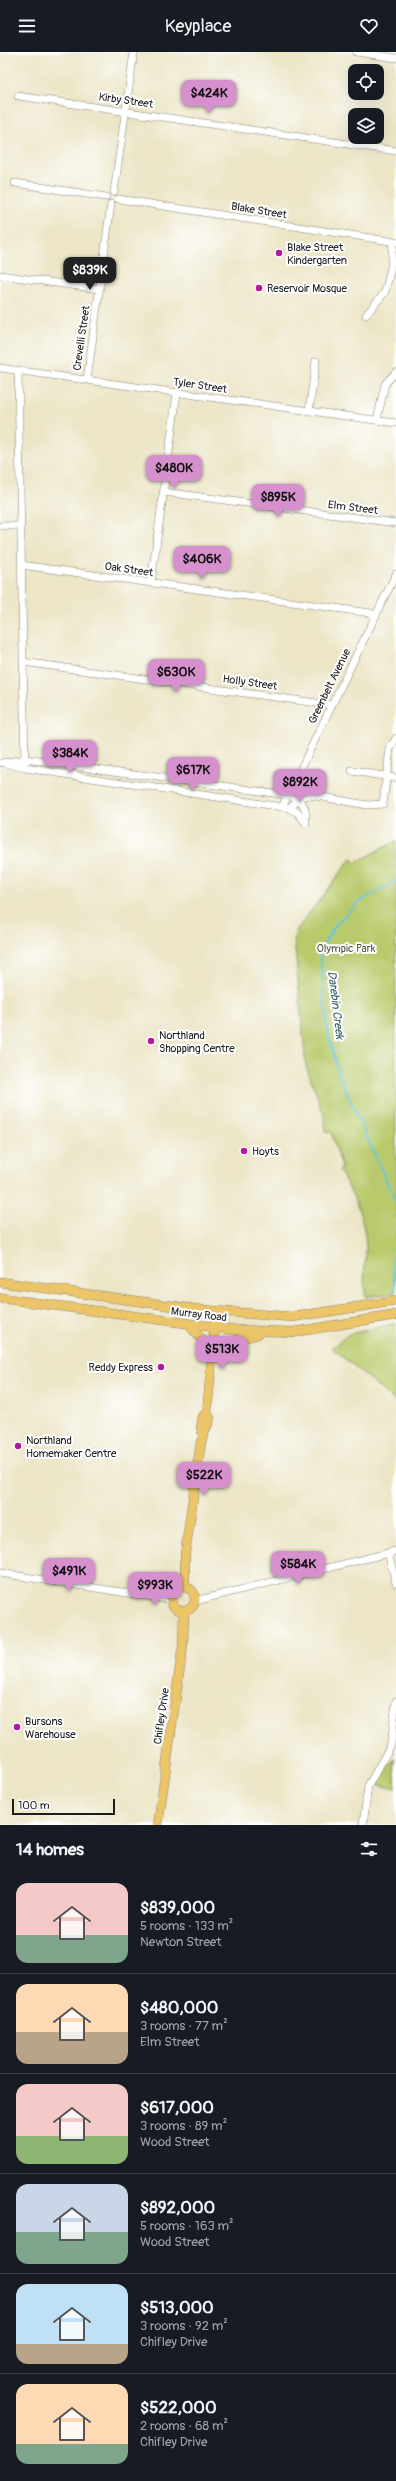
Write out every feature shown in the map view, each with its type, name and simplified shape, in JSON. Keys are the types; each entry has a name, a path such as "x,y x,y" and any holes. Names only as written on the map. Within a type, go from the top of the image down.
{"main road":[{"name":"Murray Road","path":"0,1282 216,1312 293,1317 396,1301"},
{"name":"Murray Road","path":"0,1298 189,1325 271,1332 294,1332 358,1323 396,1315"},
{"path":"356,1308 358,1323"},
{"path":"185,1588 185,1554 203,1435 208,1428 210,1418 207,1413 216,1312"},
{"path":"189,1325 213,1352"},
{"path":"213,1352 243,1338 271,1332"},
{"path":"185,1588 192,1591 195,1601 190,1609 184,1611 176,1609 172,1600 176,1590 185,1588"},
{"name":"Chifley Drive","path":"158,1825 183,1644 184,1611"}],"street":[{"path":"106,197 108,203 111,204 118,199 117,194 114,192 134,52"},
{"path":"356,52 396,58"},
{"name":"Kirby Street","path":"18,96 396,151"},
{"path":"15,183 106,197"},
{"path":"106,197 109,192 114,192"},
{"name":"Blake Street","path":"118,199 394,242"},
{"name":"Crevelli Street","path":"87,380 111,204"},
{"path":"366,315 385,292 391,267 394,242"},
{"path":"0,275 99,290"},
{"path":"309,411 316,361"},
{"name":"Tyler Street","path":"0,368 396,423"},
{"path":"18,371 25,768"},
{"path":"377,420 385,384 396,372"},
{"path":"151,583 177,393"},
{"name":"Elm Street","path":"164,492 396,523"},
{"path":"0,526 20,526"},
{"name":"Oak Street","path":"21,565 363,612 376,616"},
{"name":"Greenbelt Avenue","path":"285,808 288,795 396,574"},
{"name":"Holly Street","path":"23,662 331,705"},
{"path":"285,808 300,799 311,795 378,806 385,801 390,749 396,738"},
{"path":"25,759 248,788 288,795 300,799 305,809 306,823 297,812 285,808 25,768 1,762 25,759"},
{"path":"352,771 396,778"},
{"path":"248,788 248,795 253,803"},
{"path":"195,1601 396,1551"},
{"path":"388,1553 396,1583"},
{"path":"0,1573 172,1600"},
{"path":"363,1825 368,1786 390,1745 396,1701"}],"green space":[{"name":"Olympic Park","path":"396,841 396,1293 366,1297 364,1278 366,1247 361,1216 349,1188 339,1170 342,1168 331,1132 326,1132 324,1115 306,1066 294,938 298,928 349,861 352,859 354,863"},
{"path":"396,1323 396,1402 332,1348 349,1334"},
{"path":"394,1759 396,1788 376,1785"}],"waterway":[{"name":"Darebin Creek","path":"396,881 359,902 337,923 320,950 327,1027 339,1075 396,1202"},
{"name":"Darebin Creek","path":"396,1249 393,1259 396,1290"}],"place":[{"name":"Blake Street Kindergarten","path":"279,253"},
{"name":"Reservoir Mosque","path":"259,288"},
{"name":"Northland Shopping Centre","path":"151,1041"},
{"name":"Hoyts","path":"244,1151"},
{"name":"Reddy Express","path":"161,1367"},
{"name":"Northland Homemaker Centre","path":"18,1446"},
{"name":"Bursons Warehouse","path":"17,1727"}]}
